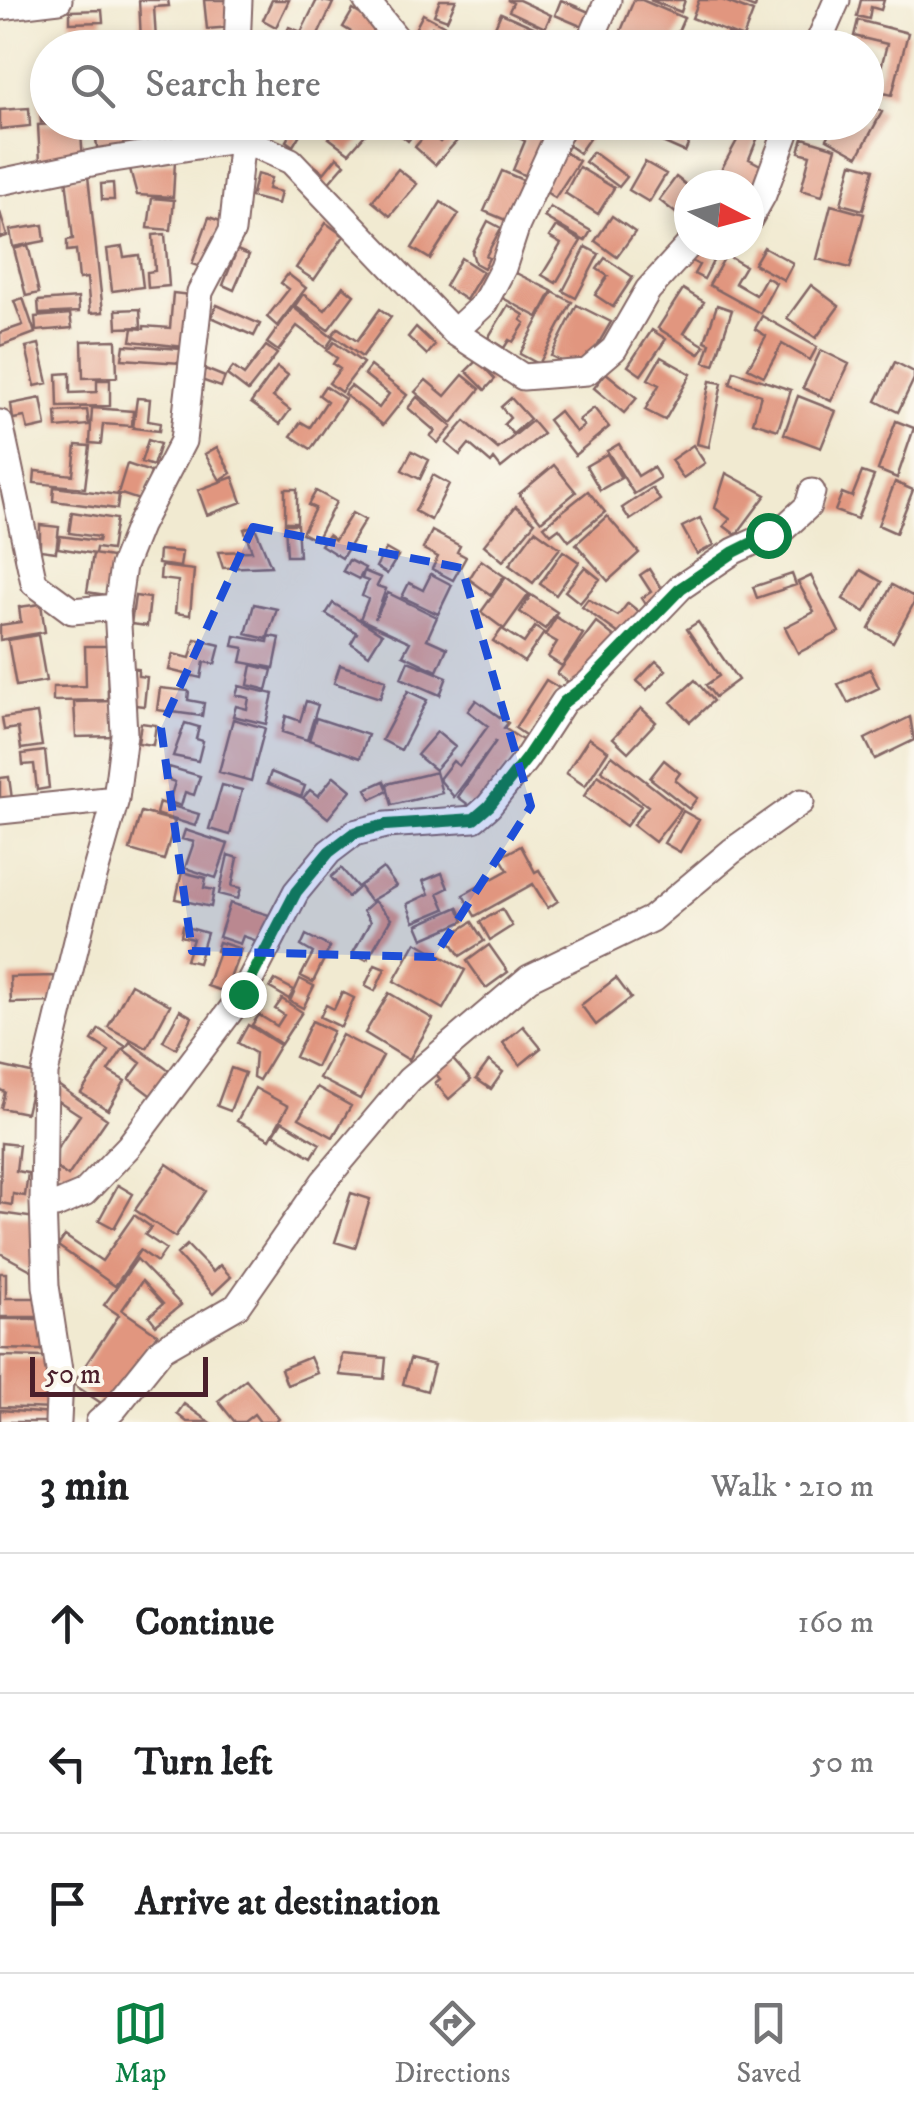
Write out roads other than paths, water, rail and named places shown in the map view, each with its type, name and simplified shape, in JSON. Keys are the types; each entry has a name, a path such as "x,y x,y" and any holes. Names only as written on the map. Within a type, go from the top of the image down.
{"street":[{"path":"0,8 59,0"},
{"path":"237,30 238,0"},
{"path":"366,0 390,30"},
{"path":"595,30 608,0"},
{"path":"824,30 837,0"},
{"path":"0,182 199,140"},
{"path":"58,1422 60,1377 46,1286 45,1073 84,908 116,799 124,734 117,607 128,552 183,441 200,292 232,231 240,140"},
{"path":"256,140 291,161 454,332 523,377 587,372 614,349 648,290 675,260"},
{"path":"454,332 484,304 502,268 551,140"},
{"path":"764,195 784,140"},
{"path":"0,424 34,582 72,611 117,607"},
{"path":"43,1203 56,1205 84,1193 129,1146 243,994 296,892 329,852 354,833 386,825 474,819 526,759 564,702 588,684 681,588 734,552 784,528 808,506 812,492"},
{"path":"0,811 116,799"},
{"path":"99,1422 162,1349 236,1306 324,1181 409,1080 530,978 651,918 732,851 801,802"}]}
